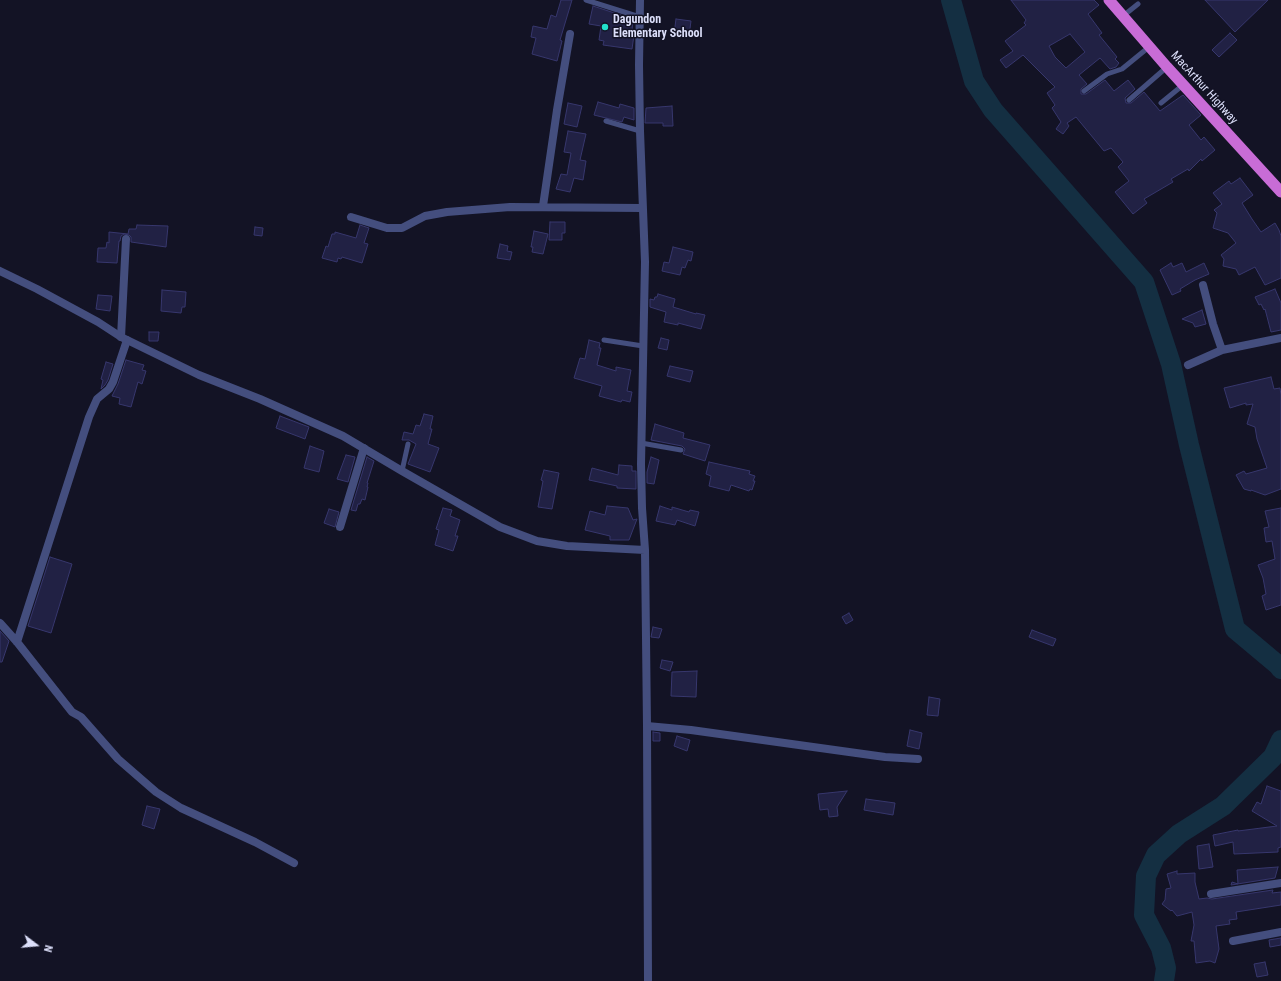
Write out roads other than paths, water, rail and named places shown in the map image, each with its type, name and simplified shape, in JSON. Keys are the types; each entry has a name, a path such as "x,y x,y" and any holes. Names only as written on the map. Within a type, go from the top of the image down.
{"highway":[{"name":"MacArthur Highway","path":"1109,0 1167,67 1281,192"}],"street":[{"path":"640,0 640,131 645,262 641,443 642,508 645,550 648,981"},
{"path":"544,206 557,110 570,34"},
{"path":"352,217 387,228 402,228 425,216 447,212 510,206 642,208"},
{"path":"18,642 89,417 97,399 109,389 113,382 124,339 126,240"},
{"path":"0,271 98,322 124,339 199,375 260,398 343,436 500,527 538,541 567,546 645,550"},
{"path":"1203,285 1212,324 1222,350"},
{"path":"1188,365 1222,350 1281,338"},
{"path":"340,527 364,448"},
{"path":"0,623 18,642 72,712 81,717 118,759 156,792 181,808 255,842 294,863"},
{"path":"647,726 722,734 885,757 918,759"},
{"path":"1211,894 1281,883"},
{"path":"1233,941 1281,932"}],"lane":[{"path":"586,0 640,17"},
{"path":"1123,16 1141,1"},
{"path":"1084,91 1107,74 1122,69 1149,46"},
{"path":"1129,100 1167,67"},
{"path":"1160,104 1184,84"},
{"path":"606,122 640,131"},
{"path":"604,340 643,346"},
{"path":"641,443 681,450"},
{"path":"402,471 408,444"}],"waterway":[{"path":"951,0 974,81 993,110 1144,282 1171,364 1189,445 1235,629 1281,669"},
{"path":"1164,981 1166,968 1161,948 1144,915 1146,876 1156,855 1179,834 1223,806 1273,757 1281,740"}],"place":[{"name":"Dagundon Elementary School","path":"605,27"}]}
